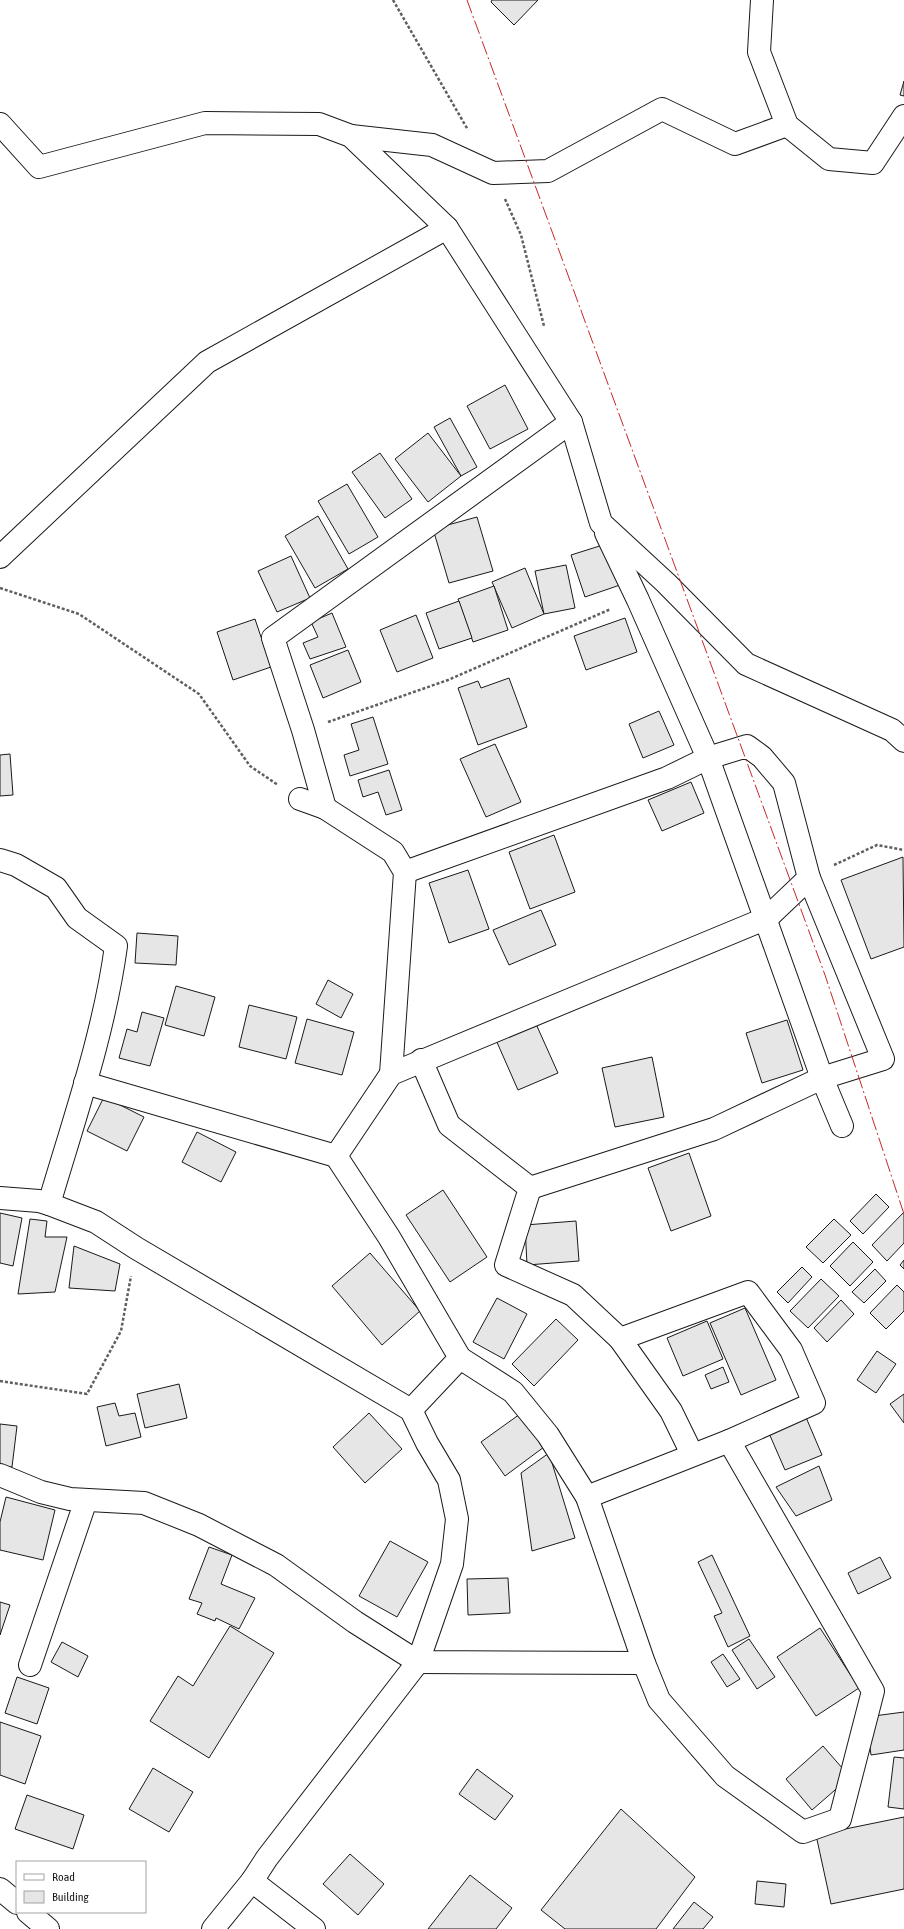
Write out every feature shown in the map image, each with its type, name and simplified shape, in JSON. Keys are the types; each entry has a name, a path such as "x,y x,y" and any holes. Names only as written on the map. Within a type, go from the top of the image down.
{"street":[{"path":"762,0 759,52 787,125 829,159 873,163 904,116"},
{"path":"0,124 39,167 205,123 319,124 351,136 432,145 492,172 548,171 662,109 735,144 787,125"},
{"path":"351,136 447,228 571,422 601,523 638,600 708,758 767,918 822,1078 842,1126"},
{"path":"0,557 207,362 447,228"},
{"path":"325,808 303,730 273,638 571,422"},
{"path":"601,523 666,583 746,664 892,730 904,742"},
{"path":"405,872 667,778 708,758 746,746 762,757 784,783 809,878 883,1059 822,1078 714,1129 530,1188"},
{"path":"300,799 325,808 393,852 405,872 391,1074 336,1156"},
{"path":"0,860 16,865 56,888 77,918 116,946 112,978 85,1083 49,1204"},
{"path":"391,1074 421,1060 767,918 809,878"},
{"path":"421,1060 449,1125 530,1188"},
{"path":"85,1083 336,1156 389,1237 460,1358 513,1392 548,1435 587,1497 644,1663 659,1700 725,1776 804,1832 840,1819 873,1691 729,1441"},
{"path":"530,1188 506,1265 573,1294 620,1338 671,1411 692,1454"},
{"path":"0,1198 39,1201 96,1222 136,1248 411,1410 427,1443 450,1480 457,1519 452,1564 418,1662 267,1858 252,1881 213,1929"},
{"path":"587,1497 692,1454 729,1441 814,1403 790,1350 748,1292 620,1338"},
{"path":"411,1410 460,1358"},
{"path":"0,1475 41,1492 70,1499 144,1502 198,1525 276,1564 355,1622 418,1662 644,1663"},
{"path":"30,1664 86,1500"},
{"path":"252,1881 314,1929"},
{"path":"0,1889 16,1902"},
{"path":"29,1913 48,1929"}],"path":[{"path":"393,0 468,131"},
{"path":"492,172 521,235"},
{"path":"0,588 79,614 192,689 199,694 250,766 300,799"},
{"path":"303,730 448,680 604,612 638,600"},
{"path":"809,878 877,845 904,850"},
{"path":"0,1381 87,1394 121,1331 136,1248"}],"building":[{"path":"492,0 538,0 514,25 491,2"},
{"path":"904,81 904,96 900,95"},
{"path":"505,385 528,429 490,449 467,406"},
{"path":"450,418 477,467 461,476 434,427"},
{"path":"428,433 461,476 428,502 395,459"},
{"path":"380,453 412,499 385,518 352,472"},
{"path":"347,484 378,537 349,554 318,501"},
{"path":"318,516 348,569 315,588 285,536"},
{"path":"477,517 493,571 449,583 433,529"},
{"path":"606,544 620,585 585,597 571,555"},
{"path":"291,556 310,598 277,612 258,571"},
{"path":"566,565 575,608 544,614 535,571"},
{"path":"525,568 544,614 512,628 492,582"},
{"path":"494,586 508,630 473,642 458,599"},
{"path":"459,601 472,638 439,649 426,613"},
{"path":"332,613 346,647 310,659 303,643 318,637 311,622"},
{"path":"416,615 433,658 397,672 380,630"},
{"path":"625,618 637,652 586,670 574,636"},
{"path":"255,619 271,667 233,680 217,632"},
{"path":"348,650 361,682 323,698 310,665"},
{"path":"509,678 527,727 478,745 458,688 478,681 481,688"},
{"path":"659,711 674,745 643,758 629,724"},
{"path":"373,717 388,764 350,776 344,755 359,750 351,724"},
{"path":"495,744 521,802 486,817 460,759"},
{"path":"10,754 13,795 0,796 0,755"},
{"path":"389,770 402,810 386,815 378,792 363,797 358,780"},
{"path":"691,782 704,813 662,831 648,800"},
{"path":"554,835 575,892 530,909 509,852"},
{"path":"903,857 904,947 871,959 841,880"},
{"path":"468,870 489,929 449,943 429,883"},
{"path":"541,910 556,945 509,965 493,930"},
{"path":"137,933 178,936 176,965 135,963"},
{"path":"328,980 353,994 341,1018 316,1004"},
{"path":"176,986 215,997 204,1036 165,1025"},
{"path":"249,1005 297,1017 286,1059 239,1047"},
{"path":"142,1012 164,1018 150,1066 119,1058 127,1029 137,1032"},
{"path":"307,1019 354,1032 342,1075 295,1063"},
{"path":"787,1020 803,1070 762,1083 746,1033"},
{"path":"536,1024 558,1073 518,1090 496,1040"},
{"path":"652,1057 664,1117 615,1127 602,1068"},
{"path":"104,1097 144,1117 127,1151 87,1131"},
{"path":"197,1132 236,1152 221,1182 182,1162"},
{"path":"689,1153 711,1216 671,1231 648,1168"},
{"path":"443,1190 487,1257 450,1282 406,1215"},
{"path":"876,1194 889,1207 863,1234 850,1221"},
{"path":"904,1212 904,1243 887,1261 872,1245"},
{"path":"0,1213 22,1218 13,1266 0,1263"},
{"path":"30,1219 47,1221 45,1237 67,1237 55,1292 18,1294"},
{"path":"834,1219 851,1235 823,1263 806,1247"},
{"path":"576,1221 579,1261 527,1265 525,1225"},
{"path":"853,1242 873,1262 850,1286 830,1266"},
{"path":"74,1246 120,1264 115,1291 69,1288"},
{"path":"370,1253 420,1311 382,1345 332,1286"},
{"path":"904,1260 904,1269 900,1265"},
{"path":"802,1267 812,1277 788,1303 777,1292"},
{"path":"875,1269 886,1281 864,1303 852,1292"},
{"path":"821,1279 839,1296 808,1328 790,1311"},
{"path":"897,1285 904,1292 904,1311 886,1329 870,1313"},
{"path":"497,1298 527,1314 504,1359 473,1342"},
{"path":"841,1300 854,1314 827,1342 814,1328"},
{"path":"745,1308 776,1380 741,1395 710,1323"},
{"path":"556,1319 578,1340 534,1386 512,1364"},
{"path":"707,1321 723,1359 683,1376 667,1338"},
{"path":"877,1351 896,1364 876,1393 857,1380"},
{"path":"723,1367 729,1382 711,1389 705,1375"},
{"path":"179,1384 187,1418 145,1428 137,1394"},
{"path":"904,1394 904,1423 890,1404"},
{"path":"115,1403 119,1416 135,1413 141,1437 106,1446 97,1407"},
{"path":"369,1413 402,1449 365,1483 333,1447"},
{"path":"520,1414 544,1447 505,1476 481,1442"},
{"path":"805,1415 822,1455 785,1470 768,1431"},
{"path":"0,1424 17,1426 12,1467 0,1466"},
{"path":"549,1453 575,1538 532,1551 521,1473"},
{"path":"819,1466 832,1500 796,1516 776,1487"},
{"path":"6,1497 55,1510 43,1560 0,1550 0,1522"},
{"path":"390,1541 428,1562 397,1617 359,1596"},
{"path":"209,1547 232,1555 221,1584 255,1598 239,1629 216,1618 215,1621 197,1614 202,1603 189,1599"},
{"path":"712,1555 750,1636 728,1647 714,1616 722,1613 698,1562"},
{"path":"880,1557 891,1578 858,1594 848,1573"},
{"path":"508,1578 510,1613 468,1615 467,1579"},
{"path":"0,1602 10,1605 0,1635"},
{"path":"230,1626 274,1653 209,1758 150,1721 178,1676 193,1686"},
{"path":"820,1628 859,1688 816,1716 777,1657"},
{"path":"749,1639 775,1677 757,1689 732,1650"},
{"path":"62,1642 88,1656 78,1677 51,1662"},
{"path":"723,1654 740,1679 727,1687 711,1662"},
{"path":"17,1677 49,1688 37,1724 5,1713"},
{"path":"904,1712 904,1750 871,1755 866,1717"},
{"path":"0,1722 41,1736 25,1784 0,1775"},
{"path":"823,1746 850,1777 812,1810 786,1779"},
{"path":"894,1757 904,1758 904,1809 888,1807"},
{"path":"153,1768 193,1792 169,1832 129,1809"},
{"path":"477,1769 513,1796 495,1820 459,1794"},
{"path":"27,1795 84,1815 73,1849 15,1829"},
{"path":"621,1809 695,1877 656,1929 565,1929 541,1910"},
{"path":"904,1817 904,1889 831,1904 816,1835"},
{"path":"350,1854 384,1884 358,1915 323,1884"},
{"path":"470,1875 512,1908 496,1929 428,1929"},
{"path":"757,1881 786,1884 784,1907 755,1904"},
{"path":"694,1902 713,1917 703,1929 673,1929"}],"power":[{"path":"467,0 825,975 904,1214"}]}
